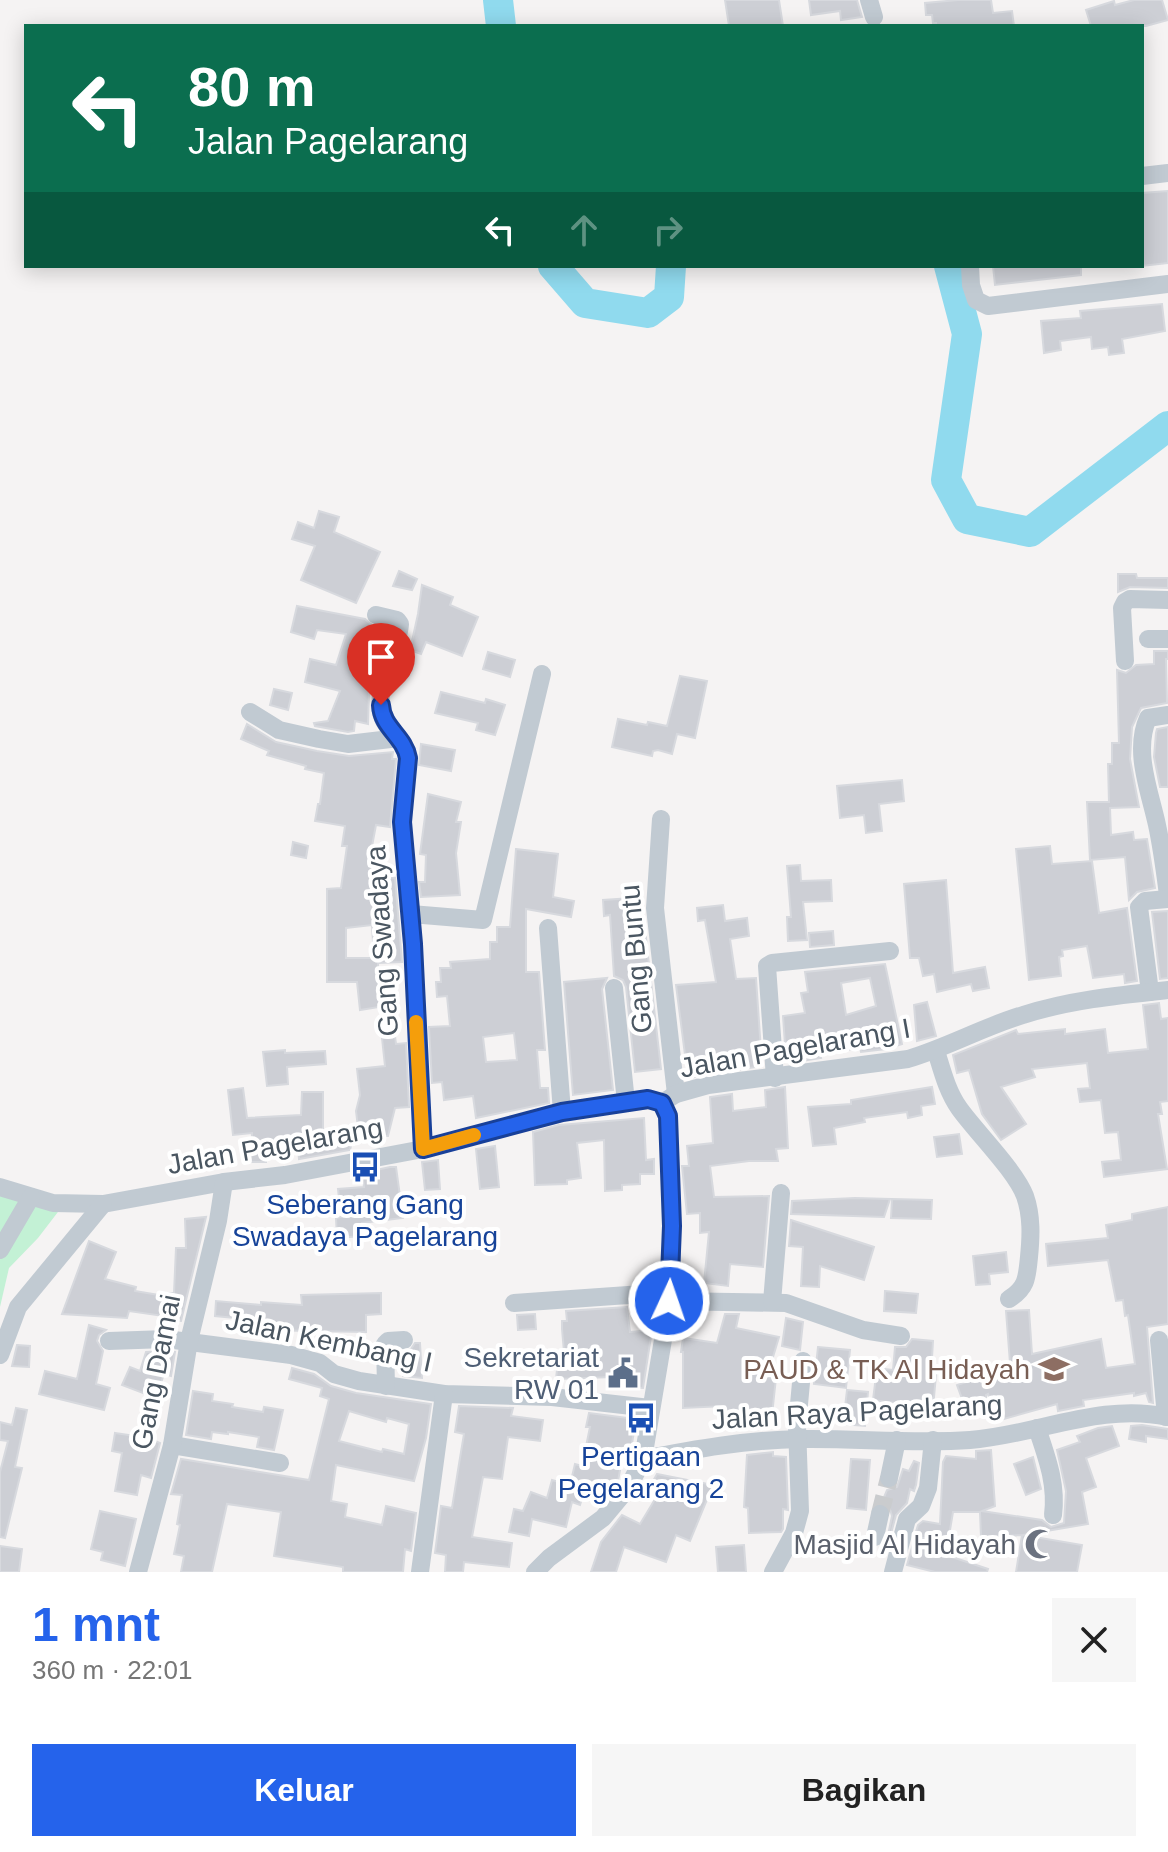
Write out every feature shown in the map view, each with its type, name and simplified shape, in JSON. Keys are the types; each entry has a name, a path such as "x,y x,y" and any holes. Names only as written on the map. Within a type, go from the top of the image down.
{"street":[{"path":"1144,176 1168,173"},
{"path":"970,268 976,300 988,306 1168,284"},
{"path":"1125,661 1122,608 1125,602 1130,599 1168,600"},
{"name":"Gang Swadaya","path":"376,615 397,620 400,624 381,705 385,725 399,738 408,758 402,822 411,914 423,1149"},
{"path":"1148,639 1168,639"},
{"path":"411,914 483,920 542,674"},
{"path":"250,712 279,730 319,739 348,744 399,738"},
{"path":"1159,991 1139,907 1145,901 1168,897 1157,826 1145,778 1143,743 1148,718 1168,715"},
{"name":"Gang Buntu","path":"661,819 655,908 669,1099"},
{"path":"548,928 562,1112"},
{"path":"775,1078 767,966 890,951"},
{"path":"614,988 626,1102"},
{"name":"Jalan Pagelarang I","path":"669,1099 708,1085 884,1064 936,1051 1025,1014 1065,1004 1159,991"},
{"path":"936,1051 957,1106 1024,1193 1031,1241 1027,1280 1021,1291 1009,1299"},
{"name":"Jalan Pagelarang","path":"0,1187 66,1204 103,1204 423,1149 562,1112 648,1099 669,1099"},
{"path":"535,1572 603,1518 628,1488 643,1459 670,1297 669,1099"},
{"name":"Gang Damai","path":"138,1572 172,1445 189,1341 218,1221 224,1182"},
{"path":"772,1302 781,1193"},
{"path":"0,1250 31,1197"},
{"path":"0,1355 18,1307 103,1204"},
{"path":"514,1303 670,1297 772,1302 802,1307 863,1330 901,1336"},
{"name":"Jalan Kembang I","path":"109,1341 166,1339 291,1355 320,1363 334,1374 386,1386 444,1394 552,1397 650,1408"},
{"path":"386,1386 385,1344 404,1340"},
{"path":"1159,1340 1167,1417"},
{"path":"773,1572 794,1533 800,1511 797,1439 803,1361"},
{"path":"420,1572 444,1394"},
{"name":"Jalan Raya Pagelarang","path":"643,1459 696,1448 797,1439 994,1437 1113,1413 1167,1417"},
{"path":"1037,1428 1053,1477 1053,1515"},
{"path":"889,1478 897,1440"},
{"path":"893,1572 907,1519 921,1506 928,1488 933,1440"},
{"path":"172,1445 280,1463"},
{"path":"875,1537 880,1514"}],"green space":[{"path":"0,1189 61,1208 9,1268 0,1307"}],"building":[{"path":"725,0 779,0 783,24 729,24"},
{"path":"809,0 857,0 862,17 841,20 840,11 811,15"},
{"path":"991,0 993,13 1012,11 1014,24 936,24 932,15 926,15 925,3"},
{"path":"1134,0 1162,0 1168,20 1146,26 1090,24 1086,10 1114,1 1115,5"},
{"path":"1168,191 1168,263 1144,266 1144,193"},
{"path":"993,268 1081,268 1081,275 995,285"},
{"path":"1162,304 1165,331 1122,339 1124,353 1109,355 1108,347 1092,349 1091,337 1060,341 1061,350 1044,353 1041,321 1081,318 1080,311"},
{"path":"319,511 339,517 334,532 380,552 356,603 301,580 315,546 292,539 298,522 314,528"},
{"path":"399,571 417,579 412,590 393,586"},
{"path":"1118,574 1136,574 1137,578 1168,578 1168,588 1130,587 1118,592"},
{"path":"422,585 453,597 450,605 478,617 462,656 426,642 421,654 410,650"},
{"path":"297,606 365,619 373,626 370,643 383,646 369,692 368,724 355,721 354,731 348,732 315,726 314,723 328,721 340,691 305,682 310,659 336,665 346,634 317,630 314,639 291,632"},
{"path":"1154,651 1168,651 1167,703 1141,708 1132,727 1130,759 1139,807 1110,808 1111,835 1133,832 1134,840 1147,839 1155,888 1137,892 1129,900 1125,857 1090,860 1087,802 1109,802 1108,764 1112,764 1112,743 1119,743 1117,670 1126,673 1136,665 1154,664"},
{"path":"488,652 515,660 510,677 483,669"},
{"path":"680,676 707,681 695,738 677,734 672,754 658,750 653,751 652,756 612,747 618,719 667,726"},
{"path":"274,689 292,693 288,710 270,705"},
{"path":"441,692 505,705 495,735 476,730 478,723 435,713"},
{"path":"247,724 276,742 317,751 349,756 393,752 392,759 396,759 390,827 376,825 369,862 374,863 372,875 395,878 402,962 378,963 379,1007 360,1010 357,982 327,982 327,889 341,888 347,846 342,846 345,826 315,821 324,773 267,755 269,751 241,739","holes":["372,925 374,958 346,958 346,928"]},
{"path":"1168,727 1168,787 1160,787 1154,757 1156,733 1157,729"},
{"path":"421,744 455,750 451,771 419,765"},
{"path":"902,780 904,801 879,804 882,831 866,833 864,815 840,818 837,786"},
{"path":"428,794 461,802 456,822 461,822 456,853 460,895 421,897 419,882 425,882 426,855 420,854"},
{"path":"293,842 308,846 306,858 291,855"},
{"path":"1050,846 1052,864 1092,861 1099,913 1127,908 1137,981 1125,983 1124,974 1093,978 1087,946 1062,950 1063,956 1059,957 1061,976 1029,980 1016,849"},
{"path":"516,849 558,854 553,897 574,901 571,917 526,909 526,972 539,972 545,1050 537,1050 540,1088 548,1088 549,1103 476,1118 473,1096 444,1100 442,1082 432,1083 429,1027 450,1026 447,996 437,997 436,982 441,982 440,968 451,968 450,962 490,959 490,942 497,942 497,927 510,927","holes":["514,1033 517,1060 486,1062 483,1037"]},
{"path":"800,865 801,881 831,880 832,901 803,902 807,940 788,941 787,917 791,917 787,866"},
{"path":"946,880 953,973 985,967 989,988 973,991 971,984 937,992 934,974 923,976 919,958 910,958 904,884"},
{"path":"631,898 632,930 645,929 661,1069 635,1072 626,987 623,980 614,976 610,915 604,916 603,900"},
{"path":"723,905 725,921 747,918 749,936 730,939 736,979 756,978 762,1066 688,1078 676,985 716,982 705,920 698,921 697,908"},
{"path":"1168,911 1168,978 1160,979 1152,912"},
{"path":"833,931 834,945 810,947 809,933"},
{"path":"885,964 902,1044 886,1049 861,1052 860,1048 820,1054 821,1058 801,1061 801,1058 786,1059 783,1016 805,1013 801,993 808,992 805,972","holes":["870,978 876,1006 846,1015 841,983"]},
{"path":"607,978 602,989 613,1090 573,1095 564,982"},
{"path":"927,1002 936,1036 917,1041 914,1005"},
{"path":"1159,1003 1161,1019 1168,1018 1168,1101 1160,1102 1162,1114 1158,1114 1167,1169 1104,1177 1102,1162 1121,1160 1118,1132 1105,1133 1101,1100 1080,1102 1078,1089 1090,1088 1087,1063 1032,1069 1035,1077 1001,1087 1026,1124 1001,1140 982,1114 969,1070 957,1073 953,1055 1016,1030 1018,1034 1065,1029 1065,1034 1105,1029 1108,1053 1148,1049 1143,1005"},
{"path":"395,1036 396,1044 406,1043 409,1107 395,1108 388,1136 359,1135 357,1069 385,1066 382,1038"},
{"path":"285,1050 285,1053 325,1051 326,1064 287,1067 288,1084 267,1086 263,1052"},
{"path":"785,1087 788,1148 776,1149 778,1161 710,1166 714,1197 769,1196 763,1267 730,1264 728,1286 704,1283 709,1232 700,1233 700,1213 687,1214 682,1166 689,1166 687,1146 713,1143 710,1097 732,1094 733,1111 766,1107 765,1090"},
{"path":"932,1087 935,1104 921,1106 922,1115 908,1118 907,1112 864,1118 865,1122 834,1128 836,1144 813,1146 808,1107 851,1104 851,1100"},
{"path":"243,1088 247,1118 301,1115 302,1092 323,1092 323,1132 354,1134 350,1150 299,1159 298,1148 266,1150 266,1162 251,1162 252,1133 233,1135 228,1090"},
{"path":"644,1118 646,1160 654,1159 654,1174 640,1174 640,1184 622,1185 622,1190 605,1191 604,1140 577,1143 581,1178 567,1180 567,1184 535,1185 533,1132 559,1125"},
{"path":"959,1134 962,1154 937,1157 934,1137"},
{"path":"495,1146 499,1187 480,1189 476,1149"},
{"path":"438,1160 440,1189 425,1190 422,1162"},
{"path":"396,1167 403,1218 362,1223 362,1236 337,1238 336,1218 341,1217 338,1189 364,1187 362,1173"},
{"path":"890,1199 884,1217 791,1214 792,1201"},
{"path":"892,1199 932,1200 931,1219 891,1218"},
{"path":"1168,1207 1168,1324 1147,1327 1153,1403 1149,1402 1146,1393 1134,1396 1134,1393 1083,1400 1084,1406 1058,1411 1057,1404 1000,1420 988,1394 987,1409 968,1415 957,1385 987,1375 986,1370 1010,1363 1006,1311 1029,1310 1032,1354 1101,1339 1106,1368 1135,1364 1128,1315 1125,1316 1123,1300 1116,1301 1108,1260 1048,1266 1046,1244 1108,1238 1106,1225 1132,1220 1132,1214"},
{"path":"206,1217 181,1321 129,1311 127,1318 62,1314 89,1241 116,1252 105,1279 136,1287 135,1291 165,1296 165,1293 174,1293 176,1248 186,1248 185,1219"},
{"path":"791,1220 874,1247 864,1280 820,1266 819,1287 801,1286 803,1247 789,1246"},
{"path":"1006,1252 1008,1272 989,1274 990,1284 976,1285 973,1256"},
{"path":"885,1291 918,1294 916,1313 884,1311"},
{"path":"381,1293 381,1314 366,1315 366,1332 259,1330 260,1324 235,1322 235,1318 215,1316 216,1301 302,1305 301,1295"},
{"path":"627,1307 630,1332 652,1330 643,1388 613,1386 613,1377 556,1379 559,1351 564,1352 562,1321 567,1321 566,1311"},
{"path":"535,1314 536,1329 518,1330 517,1315"},
{"path":"725,1314 739,1314 736,1328 779,1337 767,1377 776,1378 772,1415 751,1413 748,1427 721,1421 725,1406 683,1408 683,1338 717,1343"},
{"path":"786,1318 803,1322 800,1350 782,1346"},
{"path":"89,1325 106,1330 97,1341 103,1351 96,1384 110,1388 104,1410 39,1394 45,1371 77,1379"},
{"path":"912,1339 933,1341 931,1375 936,1375 933,1408 873,1400 877,1368 893,1370 895,1347 906,1347"},
{"path":"415,1343 420,1343 422,1378 403,1376 402,1352 411,1349"},
{"path":"17,1345 30,1346 29,1367 12,1366"},
{"path":"818,1347 850,1350 846,1388 814,1384"},
{"path":"146,1352 175,1352 171,1376 164,1374 156,1398 122,1385 130,1367 140,1371"},
{"path":"292,1368 314,1374 331,1386 356,1393 431,1404 426,1438 414,1481 336,1465 331,1501 347,1504 345,1517 382,1525 386,1506 416,1513 411,1551 405,1549 403,1572 343,1572 343,1567 274,1556 281,1512 227,1504 212,1572 181,1572 184,1556 174,1554 182,1495 171,1494 181,1459 309,1480 329,1399 320,1396 322,1388 289,1379","holes":["349,1411 386,1422 387,1418 409,1424 404,1454 339,1441"]},
{"path":"847,1390 868,1392 865,1426 843,1424"},
{"path":"193,1391 213,1394 212,1401 233,1404 232,1407 263,1412 264,1407 283,1410 274,1450 257,1447 259,1437 228,1432 212,1432 211,1439 186,1435"},
{"path":"459,1406 513,1408 511,1416 543,1420 540,1441 508,1437 502,1479 483,1477 472,1537 512,1543 509,1567 464,1562 463,1572 445,1572 446,1555 435,1553 441,1506 452,1508 464,1434 455,1432"},
{"path":"16,1408 27,1410 15,1467 22,1468 5,1538 0,1537 0,1472 8,1441 0,1440 0,1422 12,1425"},
{"path":"589,1413 636,1419 630,1456 623,1454 618,1481 611,1490 586,1486 580,1505 572,1502 566,1527 532,1519 529,1536 509,1532 514,1509 523,1511 531,1492 547,1498 552,1480 570,1485 575,1464 582,1466 590,1427 586,1427"},
{"path":"1112,1426 1119,1446 1086,1458 1096,1487 1082,1492 1088,1524 1023,1535 1082,1545 1077,1572 1016,1572 1022,1535 981,1537 980,1512 953,1512 948,1542 939,1541 940,1538 914,1538 918,1525 923,1521 940,1524 943,1462 946,1456 976,1459 976,1451 991,1450 995,1506 982,1511 1042,1520 1051,1527 1064,1523 1066,1491 1057,1450 1080,1442 1077,1436"},
{"path":"1131,1426 1168,1429 1168,1439 1146,1436 1146,1442 1129,1439"},
{"path":"115,1433 149,1438 160,1443 151,1478 141,1475 137,1495 115,1491 122,1453 112,1451"},
{"path":"773,1452 773,1456 786,1457 788,1510 783,1509 783,1529 781,1532 749,1533 748,1508 744,1507 747,1455"},
{"path":"1033,1457 1041,1489 1026,1495 1014,1464"},
{"path":"851,1459 870,1460 866,1510 847,1508"},
{"path":"914,1461 919,1463 914,1491 910,1489 907,1503 896,1515 886,1552 881,1551 887,1540 892,1516 889,1506 882,1502 887,1490 897,1487 903,1469 909,1471"},
{"path":"657,1474 713,1485 690,1541 676,1535 666,1562 624,1547 616,1572 591,1572 601,1542 622,1515 640,1524 657,1496 647,1491"},
{"path":"100,1511 136,1519 125,1566 101,1560 103,1552 91,1549"},
{"path":"913,1544 988,1569 987,1572 935,1572 907,1565"},
{"path":"744,1545 746,1572 718,1572 716,1547"},
{"path":"0,1546 22,1549 19,1572 0,1572"}],"waterway":[{"path":"498,0 501,24"},
{"path":"555,268 585,303 648,313 669,297 671,268"},
{"path":"950,268 967,334 946,480 967,519 1030,532 1168,426"}],"tunnel":[{"path":"880,1514 889,1478"}],"slow traffic":[{"path":"416,1022 423,1149 474,1135"}],"place":[{"name":"Seberang Gang Swadaya Pagelarang","path":"365,1167"},
{"name":"PAUD & TK Al Hidayah","path":"1054,1369"},
{"name":"Sekretariat RW 01","path":"623,1373"},
{"name":"Pertigaan Pegelarang 2","path":"641,1418"},
{"name":"Masjid Al Hidayah","path":"1040,1544"}],"route":[{"path":"381,705 385,725 397,735 408,758 402,822 413,944 423,1149 562,1112 648,1099 662,1103 668,1116 672,1226 669,1301"}]}
